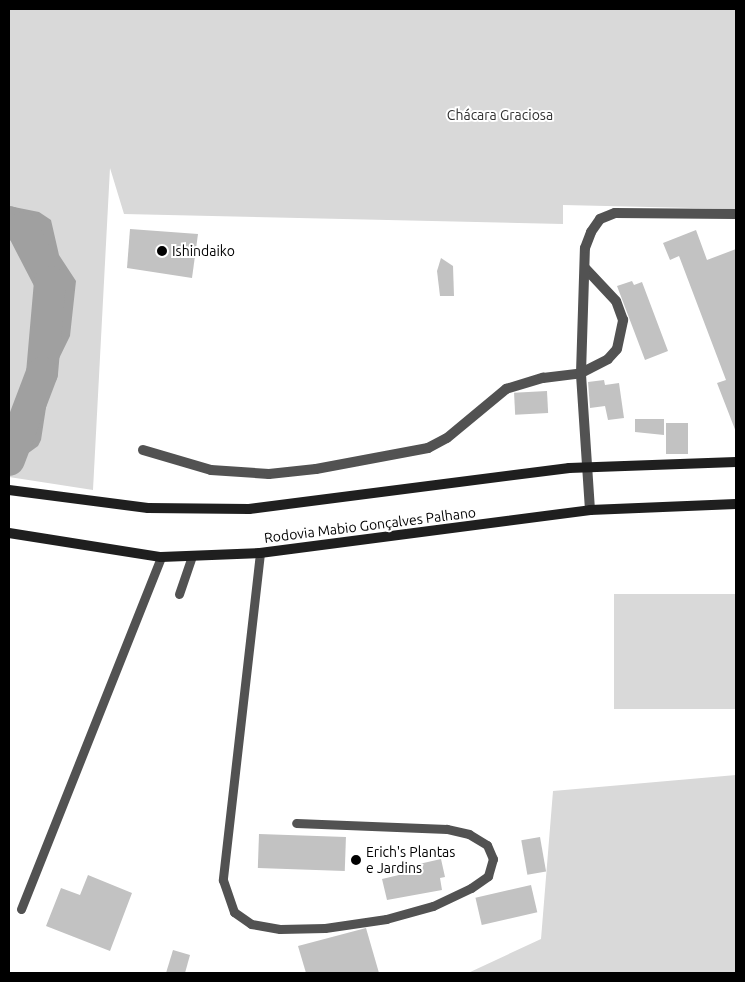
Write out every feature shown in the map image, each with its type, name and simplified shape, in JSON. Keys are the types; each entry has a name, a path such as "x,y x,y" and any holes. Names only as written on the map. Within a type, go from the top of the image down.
{"main road":[{"path":"9,490 148,508 248,509 586,467 736,462"},
{"name":"Rodovia Mabio Gonçalves Palhano","path":"9,533 161,557 192,556 260,553 590,510 736,504"}],"street":[{"path":"590,510 581,373 585,248 591,232 600,219 615,214 736,214"},
{"path":"143,450 211,470 269,474 392,457 428,448 447,438 506,389 543,378 581,373 599,366 617,349 623,320 616,302 585,268"}],"lane":[{"path":"260,553 223,880 234,912 250,924 280,929 325,928 386,919 433,906 471,888 488,876 494,859 487,845 468,834 447,829 296,823"},
{"path":"179,594 192,556"},
{"path":"21,909 161,557"}],"green space":[{"name":"Chácara Graciosa","path":"9,9 736,9 736,209 563,205 563,224 124,214 110,168 93,490 9,477"},
{"path":"614,594 736,594 736,709 614,709"},
{"path":"736,775 736,973 468,973 541,939 553,791"}],"shaded area":[{"path":"9,206 39,212 51,220 59,255 76,281 70,336 51,375 41,440 38,446 9,467 13,449 21,442 27,428 28,388 36,370 38,333 45,322 50,293 48,267 36,240 27,234 9,234"}],"building":[{"name":"Ishindaiko","path":"130,229 198,234 192,278 127,268"},
{"path":"696,230 707,260 736,249 736,432 717,383 726,380 679,256 670,260 663,243"},
{"path":"441,258 453,266 454,296 440,296 437,271"},
{"path":"632,281 634,285 642,282 668,351 645,360 617,286"},
{"path":"604,380 605,385 619,383 624,418 608,420 605,406 590,408 588,382"},
{"path":"547,391 548,413 515,415 514,393"},
{"path":"635,419 664,419 664,435 635,432"},
{"path":"666,423 688,423 688,454 666,454"},
{"path":"259,834 346,837 345,871 258,868"},
{"path":"540,837 546,871 527,875 521,840"},
{"path":"441,859 445,877 440,878 442,890 387,900 382,879 420,870 419,864"},
{"path":"88,875 132,893 110,951 46,926 61,888 80,895"},
{"path":"531,885 537,912 482,925 475,898"},
{"path":"366,928 379,973 306,973 298,946"},
{"path":"173,950 190,955 185,973 166,973"}],"waterway":[{"path":"9,222 22,228 50,282 42,373 9,460"}],"place":[{"name":"Ishindaiko","path":"162,251"},
{"name":"Erich's Plantas e Jardins","path":"356,860"}]}
